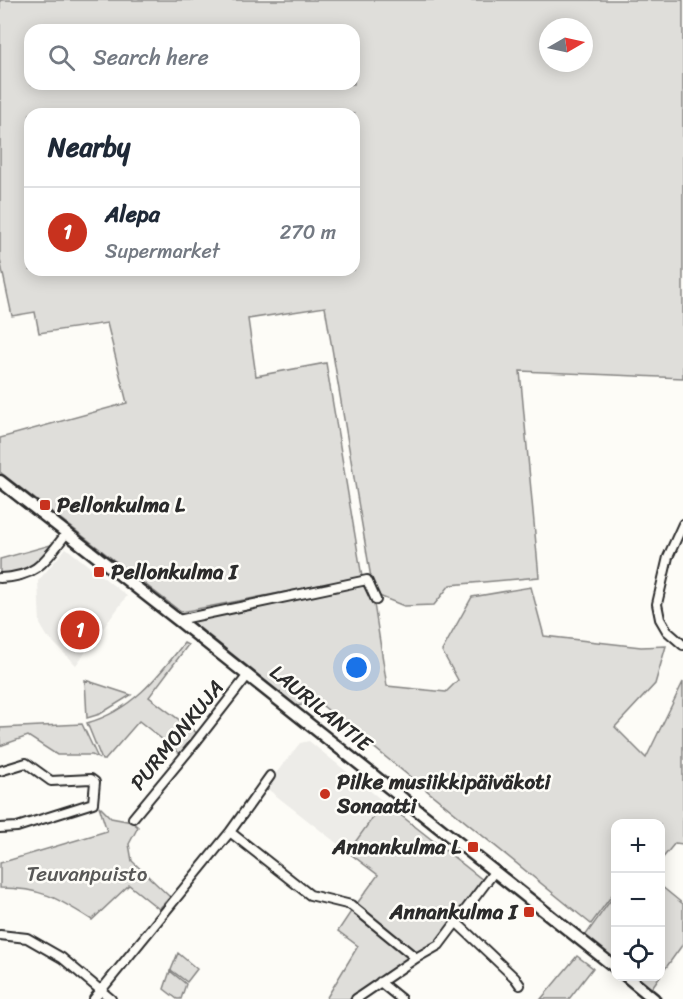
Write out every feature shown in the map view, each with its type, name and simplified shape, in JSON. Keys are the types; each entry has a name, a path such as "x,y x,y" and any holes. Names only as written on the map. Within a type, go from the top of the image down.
{"street":[{"name":"LAURILANTIE","path":"0,481 248,675 611,965"},
{"path":"683,524 668,557 657,604 660,619 667,631 683,645"},
{"path":"0,578 25,576 40,566 66,534"},
{"path":"178,620 367,580 376,600"},
{"name":"PURMONKUJA","path":"133,818 248,675"},
{"path":"0,771 26,763 51,782 91,779 95,782 93,802 17,827 0,828"},
{"path":"94,999 230,832 270,776"},
{"path":"230,832 310,895 351,905 416,958"},
{"path":"356,999 416,958 440,945 494,872"},
{"path":"457,923 520,985"},
{"path":"0,935 27,938 62,958 111,999"},
{"path":"632,981 654,999"},
{"path":"380,982 401,999"}],"shaded area":[{"path":"66,548 127,596 76,665 47,636 40,624 38,581"},
{"name":"Pilke musiikkipäiväkoti Sonaatti","path":"309,741 384,802 348,852 265,787 300,743"}],"green space":[{"path":"0,0 683,0 683,378 520,371 539,577 450,585 434,605 404,606 379,596 371,578 325,307 248,319 256,376 326,363 362,577 181,612 0,472 0,438 127,403 107,323 39,333 35,312 12,316 0,260"},
{"path":"54,544 31,567 19,572 0,575 0,559"},
{"path":"363,585 374,604 387,686 446,692 458,680 442,651 472,597 531,587 544,636 641,647 666,646 655,684 615,727 646,758 683,682 683,844 675,843 665,855 665,819 611,819 611,896 591,924 318,702 297,706 191,621"},
{"path":"184,643 188,645 149,697 198,734 182,755 139,721 105,760 102,760 87,723 103,718 130,701 153,680"},
{"path":"85,680 131,695 100,714 87,718"},
{"path":"82,724 98,758 92,755 57,755 28,736 0,746 0,728"},
{"path":"384,802 484,881 438,943 416,955 356,905 378,875 348,852"},
{"name":"Teuvanpuisto","path":"99,806 111,818 132,822 138,827 129,844 132,861 170,897 159,909 129,885 92,920 69,906 38,892 0,888 0,863 107,831"},
{"path":"665,889 683,904 683,944 665,969"},
{"path":"611,900 611,958 585,936"},
{"path":"352,910 410,957 353,995 351,999 326,999 358,946 338,931"},
{"path":"178,953 197,969 187,982 171,970"},
{"path":"577,956 593,968 569,999 541,999"},
{"path":"170,971 186,984 181,999 177,999 164,989"},
{"path":"640,981 657,981 651,989"}],"place":[{"name":"Pellonkulma L","path":"45,505"},
{"name":"Pellonkulma I","path":"99,572"},
{"name":"Alepa","path":"80,630"},
{"name":"Pilke musiikkipäiväkoti Sonaatti","path":"325,794"},
{"name":"Annankulma L","path":"473,847"},
{"name":"Annankulma I","path":"529,912"}]}
